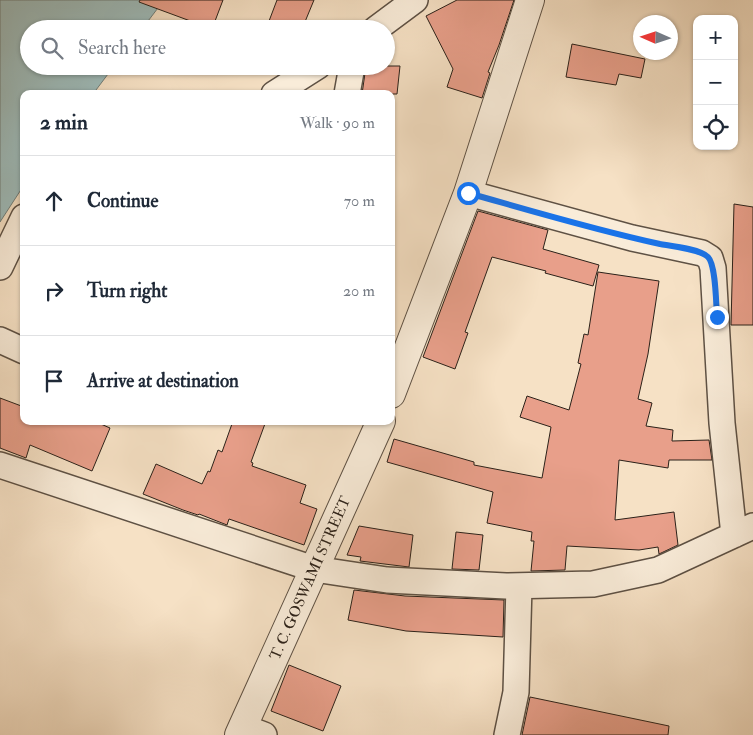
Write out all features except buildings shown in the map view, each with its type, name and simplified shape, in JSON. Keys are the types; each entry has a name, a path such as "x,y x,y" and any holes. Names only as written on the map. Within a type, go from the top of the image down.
{"street":[{"path":"388,20 415,0"},
{"path":"395,384 468,193 530,0"},
{"path":"280,90 304,75"},
{"path":"349,90 351,75"},
{"path":"0,465 314,569 387,580 519,586 593,584 658,570 743,531 722,423 714,278 710,258 702,253 632,238 468,193"},
{"path":"0,267 20,225"},
{"path":"0,340 20,349"},
{"name":"T. C. GOSWAMI STREET","path":"249,732 314,569 379,425"},
{"path":"507,735 516,692 519,586"}],"water":[{"path":"0,0 164,0 149,20 20,20 20,75 107,75 96,90 20,90 20,191 0,222"}],"route":[{"path":"468,193 632,238 702,253 710,258 713,268 717,317"}]}
